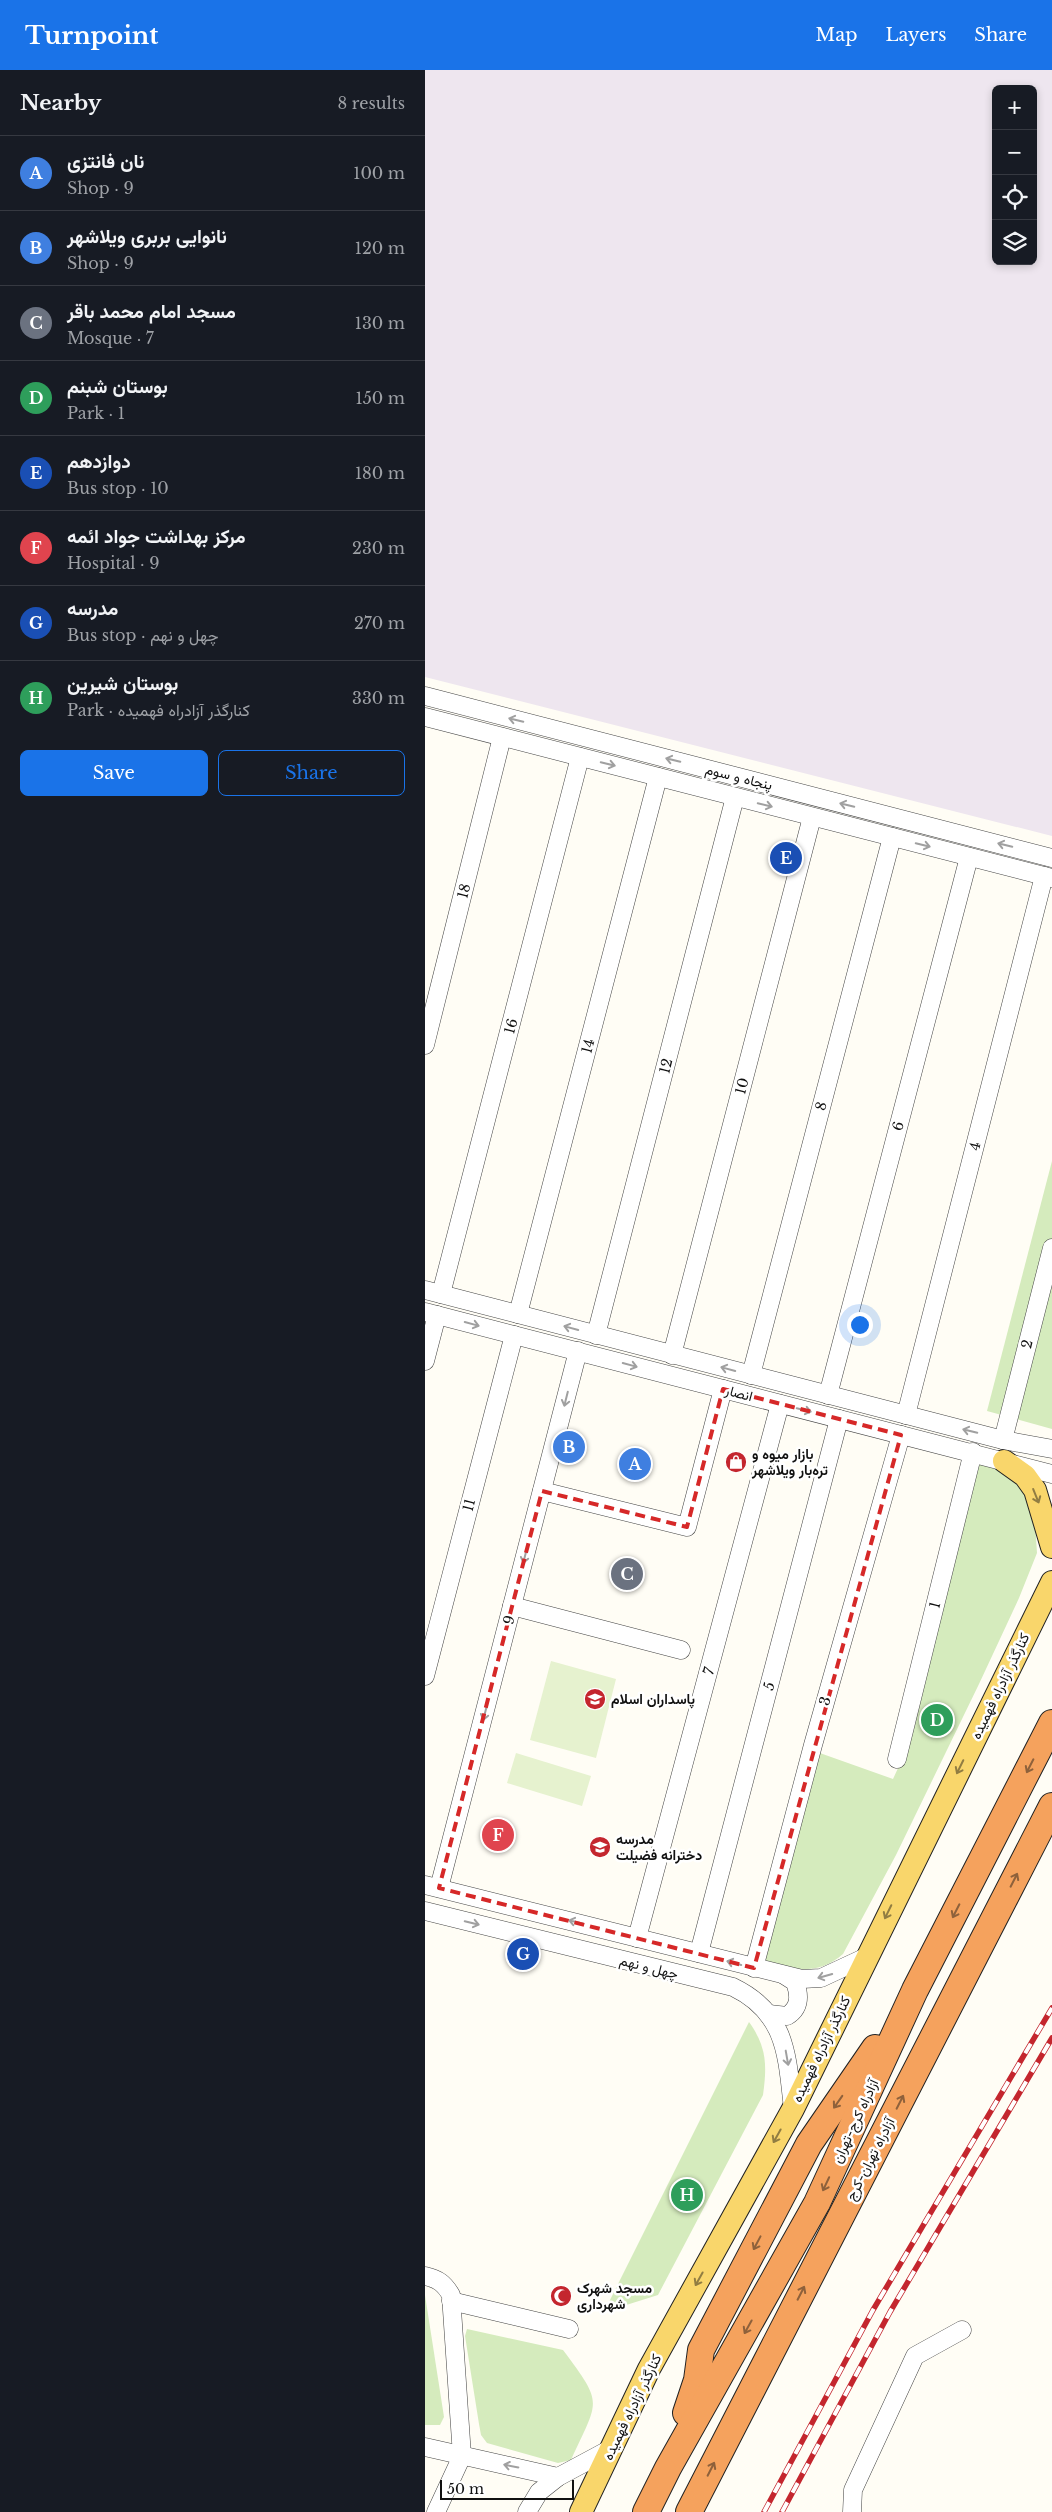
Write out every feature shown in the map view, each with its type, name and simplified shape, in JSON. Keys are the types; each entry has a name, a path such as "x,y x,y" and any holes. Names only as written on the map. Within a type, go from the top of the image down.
{"highway":[{"name":"آزادراه کرج-تهران","path":"646,2512 668,2468 817,2203 915,1990 1052,1723"},
{"name":"آزادراه تهران-کرج","path":"689,2512 1052,1806"},
{"path":"668,2468 697,2380 701,2350 809,2144 915,1990"}],"main road":[{"path":"1004,1450 1035,1490 1052,1547"},
{"name":"کنارگذر آزادراه فهمیده","path":"581,2512 649,2369 793,2108 1052,1582"}],"street":[{"name":"پنجاه و سوم","path":"425,696 1052,858"},
{"name":"پنجاه و سوم","path":"425,719 503,737 1048,877"},
{"name":"18","path":"425,1045 503,737"},
{"name":"16","path":"433,1292 580,757"},
{"name":"14","path":"518,1314 658,777"},
{"name":"12","path":"596,1335 735,797"},
{"name":"10","path":"672,1354 812,817"},
{"name":"8","path":"751,1375 892,837"},
{"name":"6","path":"827,1395 969,857"},
{"name":"4","path":"906,1415 1048,877"},
{"name":"2","path":"1004,1450 1052,1248"},
{"name":"انصار","path":"433,1292 906,1415 1004,1450 1052,1474"},
{"name":"انصار","path":"431,1314 973,1452 1052,1450"},
{"path":"425,1361 431,1314"},
{"name":"11","path":"425,1676 514,1335"},
{"name":"9","path":"432,1886 512,1606 578,1352"},
{"path":"542,1491 687,1528 723,1389"},
{"name":"7","path":"637,1938 780,1404"},
{"name":"5","path":"699,1953 839,1419"},
{"name":"3","path":"754,1968 813,1746 901,1435"},
{"name":"1","path":"897,1759 973,1452"},
{"path":"512,1606 681,1650"},
{"name":"چهل و نهم","path":"432,1886 802,1979 821,1978 866,1957"},
{"name":"چهل و نهم","path":"425,1911 733,1987 746,1993 769,2014 778,2026 787,2055 793,2108"},
{"path":"769,2014 787,2016 797,2006 799,1998 795,1982 781,1974"},
{"path":"425,2276 437,2279 445,2286 451,2301 461,2456 436,2512"},
{"path":"451,2301 569,2329"},
{"path":"852,2512 853,2490 915,2356 962,2330"},
{"path":"425,2447 558,2477"},
{"path":"527,2512 539,2492 558,2477 612,2448"}],"highlighted area":[{"path":"723,1389 901,1435 754,1968 439,1888 542,1491 687,1527"}],"shaded area":[{"path":"425,70 1052,70 1052,836 425,677"}],"green space":[{"path":"1052,1161 1052,1429 987,1411"},
{"path":"977,1460 1004,1470 1018,1482 1028,1499 1035,1522 1037,1553 1019,1598 896,1855 843,1954 824,1966 815,1968 796,1969 764,1964 817,1752 893,1779 905,1753"},
{"path":"551,1661 616,1679 596,1758 530,1740"},
{"path":"516,1753 591,1776 582,1806 507,1783"},
{"path":"749,2022 759,2040 764,2057 763,2095 658,2295 604,2312"},
{"path":"425,2295 444,2417 440,2425 425,2425"},
{"path":"467,2329 563,2350 585,2382 591,2393 593,2403 592,2413 571,2460 558,2463 487,2443 481,2435 479,2424 465,2336"}],"railway":[{"path":"764,2512 873,2310 1052,2008"},
{"path":"782,2512 890,2312 1052,2038"}],"place":[{"name":"دوازدهم","path":"786,858"},
{"name":"نانوایی بربری ویلاشهر","path":"569,1447"},
{"name":"بازار میوه و تره‌بار ویلاشهر","path":"736,1462"},
{"name":"نان فانتزی","path":"635,1464"},
{"name":"مسجد امام محمد باقر","path":"627,1574"},
{"name":"پاسداران اسلام","path":"595,1699"},
{"name":"بوستان شبنم","path":"937,1720"},
{"name":"مرکز بهداشت جواد ائمه","path":"498,1835"},
{"name":"مدرسه دخترانه فضیلت","path":"600,1847"},
{"name":"مدرسه","path":"523,1954"},
{"name":"بوستان شیرین","path":"687,2195"},
{"name":"مسجد شهرک شهرداری","path":"561,2296"}]}
